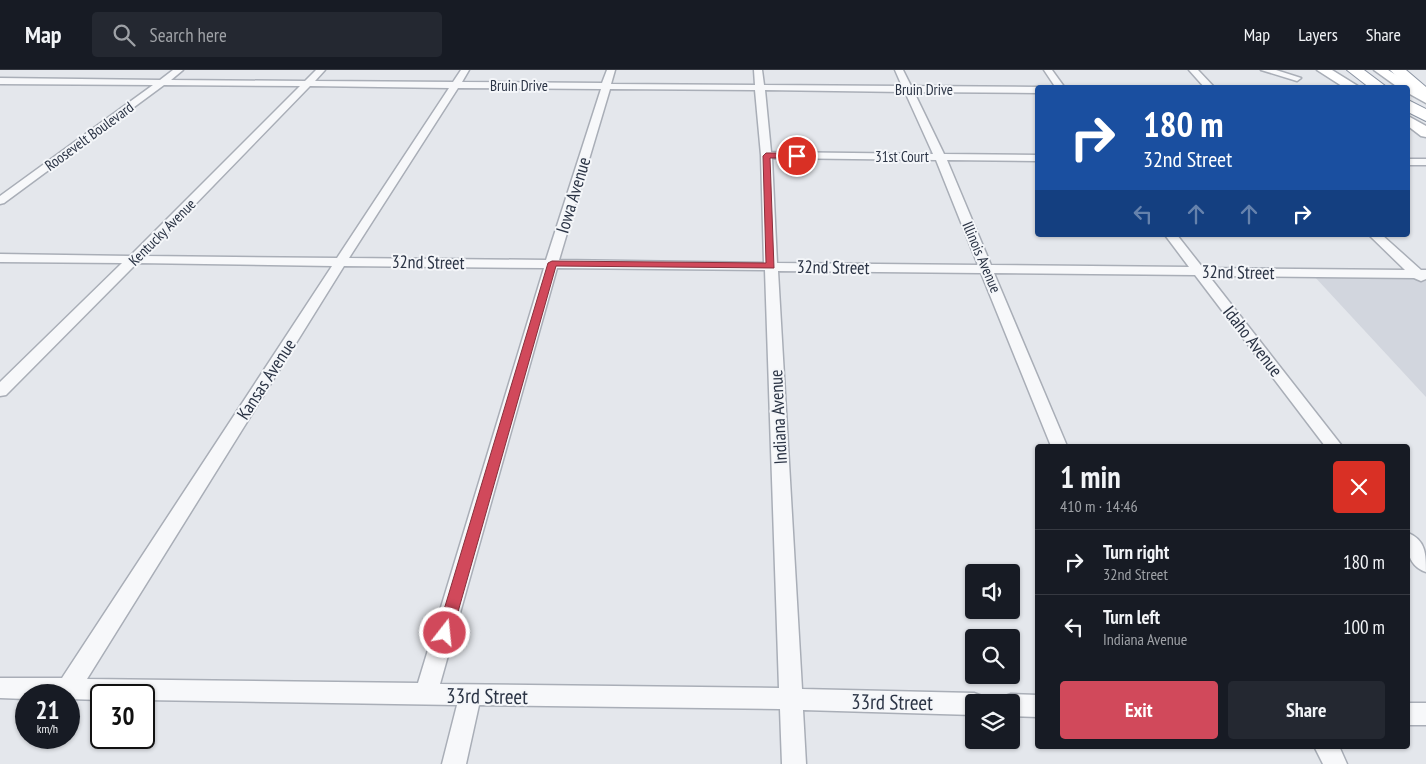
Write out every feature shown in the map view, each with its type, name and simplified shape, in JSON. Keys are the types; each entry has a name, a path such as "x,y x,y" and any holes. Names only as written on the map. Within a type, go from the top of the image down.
{"highway":[{"path":"1354,70 1376,85"},
{"path":"1397,70 1426,96"},
{"path":"1410,106 1426,116"}],"main road":[{"path":"1323,70 1350,85"},
{"path":"1380,70 1407,85"},
{"path":"1410,87 1426,96"},
{"path":"1410,121 1426,132"}],"street":[{"path":"0,88 32,70"},
{"name":"Roosevelt Boulevard","path":"0,201 179,70"},
{"name":"Kentucky Avenue","path":"0,391 321,70"},
{"name":"Kansas Avenue","path":"71,684 341,261 466,70"},
{"name":"Iowa Avenue","path":"426,695 552,263 611,70"},
{"name":"Indiana Avenue","path":"758,70 766,156 794,764"},
{"name":"Illinois Avenue","path":"899,70 940,157 1058,444"},
{"path":"1048,70 1059,85"},
{"path":"1193,70 1208,85"},
{"path":"1265,70 1297,78"},
{"name":"Bruin Drive","path":"0,82 1035,90"},
{"name":"31st Court","path":"766,156 1035,158"},
{"path":"1410,162 1426,162"},
{"name":"Idaho Avenue","path":"1173,237 1332,444"},
{"path":"1376,237 1423,276"},
{"name":"32nd Street","path":"0,258 552,263 1423,276"},
{"path":"1410,543 1426,564"},
{"name":"33rd Street","path":"0,688 15,688"},
{"name":"33rd Street","path":"80,689 791,699 965,704"},
{"path":"454,764 470,696"},
{"path":"1020,705 1035,706"},
{"path":"1410,714 1426,714"},
{"path":"1328,749 1336,764"}],"shaded area":[{"path":"1314,276 1426,278 1426,397"}],"route":[{"path":"445,633 552,263 770,266 766,156 797,156"}]}
